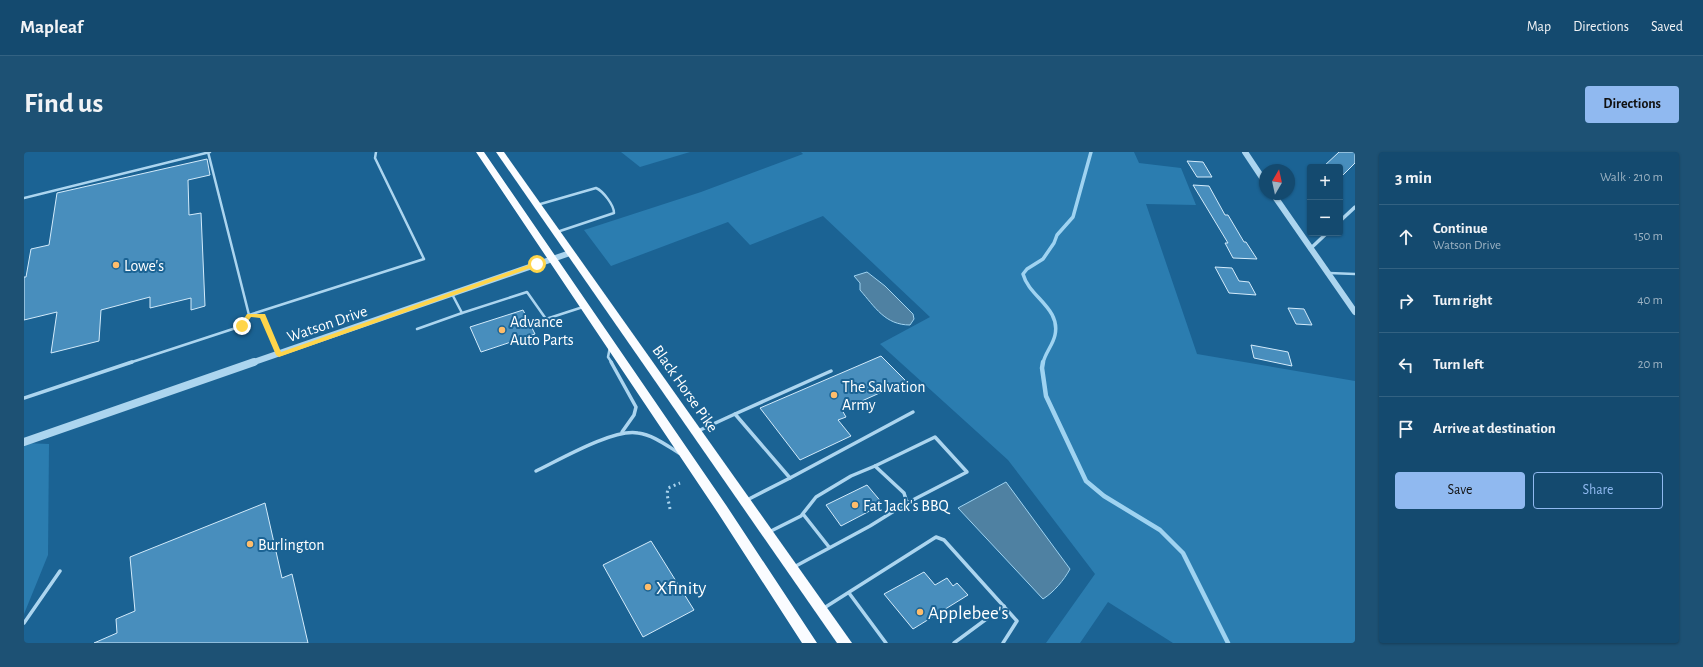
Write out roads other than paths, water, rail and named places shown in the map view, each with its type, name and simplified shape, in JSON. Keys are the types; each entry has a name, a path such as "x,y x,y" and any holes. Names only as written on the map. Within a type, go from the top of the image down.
{"highway":[{"path":"480,152 809,641"},
{"name":"Black Horse Pike","path":"500,152 845,643"}],"street":[{"path":"1245,152 1259,173"},
{"path":"1277,200 1355,312"},
{"path":"1343,218 1355,207"},
{"path":"1310,249 1324,236"},
{"name":"Watson Drive","path":"24,442 570,253"}],"lane":[{"path":"24,198 209,152 250,315"},
{"path":"24,398 242,326 250,315 424,259 375,158 376,152"},
{"path":"537,205 596,188 601,190 614,209 614,213 556,233"},
{"path":"1327,273 1355,274"},
{"path":"416,329 527,292 546,319 584,307"},
{"path":"452,294 462,313"},
{"path":"250,315 263,316 279,355"},
{"path":"610,344 608,357 634,399 636,407 634,415 622,432"},
{"path":"696,432 831,371"},
{"path":"745,501 913,412"},
{"path":"735,414 790,478"},
{"path":"536,471 622,432 633,432 650,436 686,457"},
{"path":"768,533 803,514 816,497 851,476 935,437 967,472 907,502 870,526 792,568"},
{"path":"875,466 904,493 907,502"},
{"path":"803,514 829,547"},
{"path":"822,610 866,583 936,536 944,540 1017,621 1003,643"},
{"path":"24,623 60,571"},
{"path":"848,593 886,643"},
{"path":"954,643 1004,606"}],"waterway":[{"path":"1043,363 1054,339 1056,326 1049,310 1031,289 1023,274 1027,269 1043,259 1054,243 1057,235 1073,217 1091,152"},
{"path":"1043,362 1042,368 1046,396 1086,481 1104,496 1160,530 1183,553 1228,643"}],"place":[{"name":"Lowe's","path":"116,265"},
{"name":"Advance Auto Parts","path":"502,330"},
{"name":"The Salvation Army","path":"834,395"},
{"name":"Fat Jack's BBQ","path":"855,505"},
{"name":"Burlington","path":"250,544"},
{"name":"Xfinity","path":"648,587"},
{"name":"Applebee's","path":"920,612"}]}
